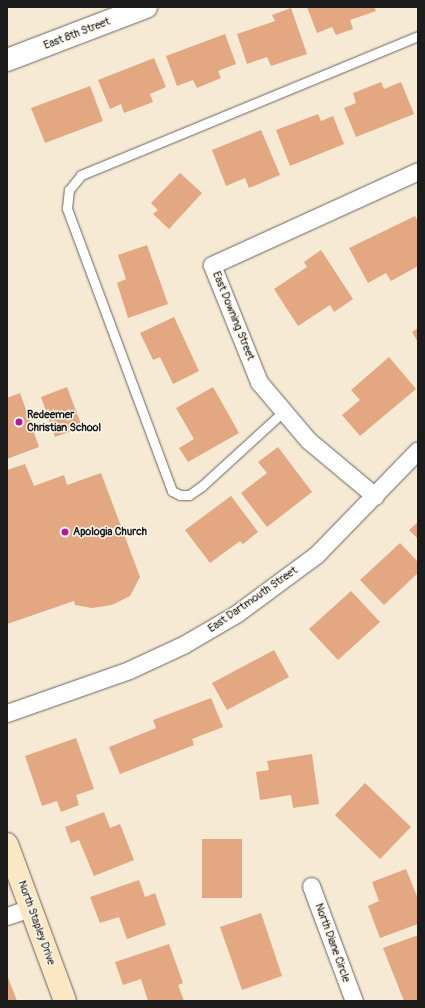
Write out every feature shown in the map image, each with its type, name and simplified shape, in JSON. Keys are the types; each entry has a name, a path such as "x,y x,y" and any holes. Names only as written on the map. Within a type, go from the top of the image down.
{"main road":[{"name":"North Stapley Drive","path":"7,844 64,1001"}],"street":[{"name":"East 8th Street","path":"7,60 146,7"},
{"name":"East Downing Street","path":"375,496 308,440 259,382 212,264 418,171"},
{"name":"East Dartmouth Street","path":"7,713 128,670 198,637 236,614 316,555 375,496 418,450"},
{"name":"North Diane Circle","path":"311,886 354,1001"},
{"path":"7,916 30,908"}],"lane":[{"path":"284,411 202,486 189,495 180,495 172,491 67,208 69,190 81,176 418,36"}],"building":[{"path":"307,7 374,7 376,11 350,20 353,29 336,35 332,27 317,33"},
{"path":"291,8 307,54 271,66 267,57 247,64 237,34 275,21 272,15"},
{"path":"225,34 236,64 218,71 221,78 197,88 193,80 177,86 166,56"},
{"path":"154,58 166,87 150,94 153,102 124,113 121,104 110,109 98,80"},
{"path":"381,82 384,89 401,82 414,114 356,137 344,108 356,103 353,93"},
{"path":"90,86 103,121 45,143 31,108"},
{"path":"318,114 321,121 333,116 344,144 290,166 276,130"},
{"path":"261,130 280,175 249,188 245,178 226,186 212,150"},
{"path":"180,173 202,193 169,229 153,214 158,210 151,203"},
{"path":"415,216 418,222 418,266 391,281 386,273 368,283 349,248"},
{"path":"147,245 168,304 128,318 117,283 126,279 118,255"},
{"path":"321,250 353,299 334,312 330,305 298,326 274,289 307,267 304,262"},
{"path":"174,317 199,371 173,384 160,357 153,360 140,333"},
{"path":"418,328 418,342 412,332"},
{"path":"389,357 416,389 360,436 342,415 360,400 351,390"},
{"path":"67,387 82,427 55,437 41,397"},
{"path":"213,387 239,433 188,462 179,448 194,439 176,408"},
{"name":"Redeemer Christian School","path":"20,393 39,447 7,459 7,398"},
{"path":"278,447 312,492 267,527 241,493 267,473 258,462"},
{"name":"Apologia Church","path":"25,464 34,486 64,475 67,485 101,473 140,577 130,596 112,605 92,608 75,605 74,601 7,624 7,470"},
{"path":"231,496 258,532 243,544 240,541 210,563 185,530"},
{"path":"418,522 418,539 409,530"},
{"path":"400,543 418,562 418,573 384,605 360,580"},
{"path":"351,591 380,622 338,660 309,629"},
{"path":"274,650 289,677 227,710 212,683"},
{"path":"211,698 223,727 192,739 194,745 120,774 109,747 156,728 153,720"},
{"path":"76,738 94,789 76,795 79,805 61,812 57,801 42,806 25,756"},
{"path":"312,754 319,804 293,808 291,795 260,800 256,772 269,770 267,761"},
{"path":"365,783 411,827 380,859 335,815"},
{"path":"104,812 110,828 120,824 134,860 94,876 79,840 71,843 65,827"},
{"path":"202,839 242,839 242,898 202,898"},
{"path":"406,869 418,899 418,924 380,938 368,906 379,901 372,882"},
{"path":"139,880 145,897 155,893 166,925 127,939 119,917 100,923 90,897"},
{"path":"261,913 282,976 242,990 220,927"},
{"path":"418,935 418,1001 404,1001 383,948"},
{"path":"169,944 183,983 178,985 184,1001 148,1001 141,979 123,985 115,962"},
{"path":"7,975 17,1001 7,1001"}],"place":[{"name":"Redeemer Christian School","path":"19,422"},
{"name":"Apologia Church","path":"65,532"}]}
